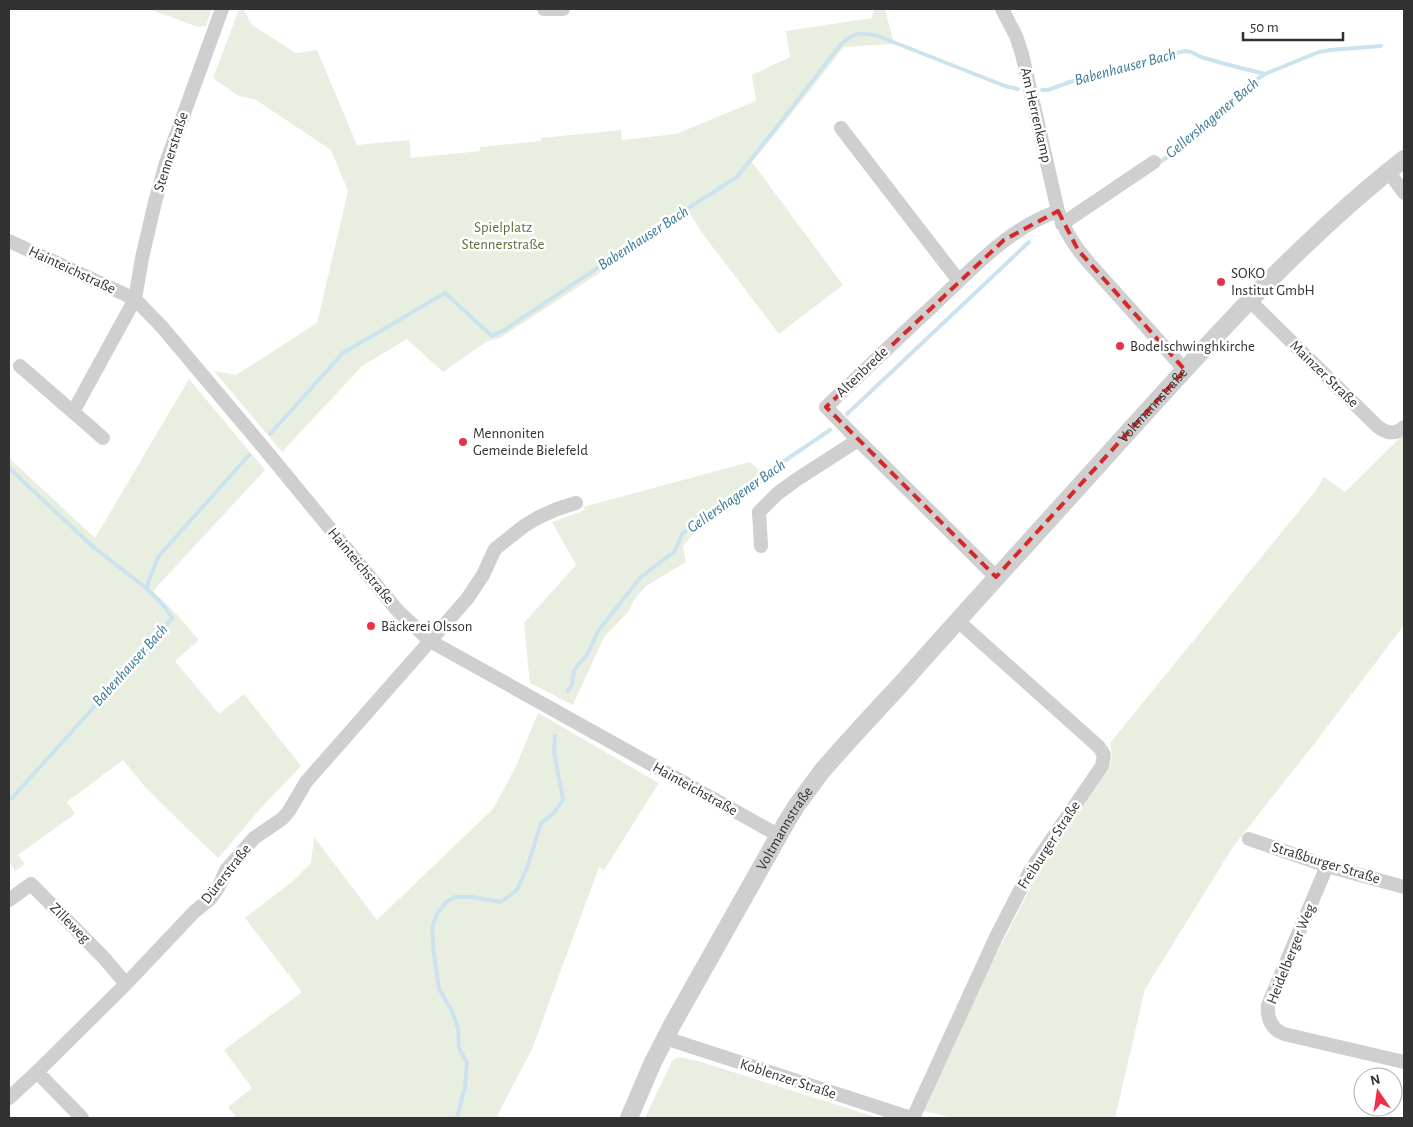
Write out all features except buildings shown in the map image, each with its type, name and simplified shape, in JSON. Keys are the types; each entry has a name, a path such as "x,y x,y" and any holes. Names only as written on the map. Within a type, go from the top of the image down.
{"street":[{"name":"Stennerstraße","path":"135,299 142,258 166,163 222,9"},
{"path":"544,9 563,9"},
{"name":"Am Herrenkamp","path":"1002,9 1016,36 1022,54 1060,218 1078,250 1185,370"},
{"path":"841,128 959,281"},
{"name":"Voltmannstraße","path":"628,1118 665,1038 778,835 796,805 832,760 1185,370 1286,263 1323,228 1404,159"},
{"path":"1060,218 1154,162"},
{"path":"1388,171 1404,193"},
{"name":"Altenbrede","path":"858,440 826,407 1004,240 1031,222 1060,218"},
{"name":"Hainteichstraße","path":"9,241 135,299 162,327 397,610 430,641 778,835"},
{"name":"Hainteichstraße","path":"72,412 135,299"},
{"name":"Mainzer Straße","path":"1250,301 1378,426 1389,433 1404,427"},
{"path":"20,366 103,438"},
{"path":"761,546 759,512 777,494 796,480 858,440 996,577"},
{"path":"430,641 467,599 483,576 495,549 524,526 540,517 557,509 576,504"},
{"name":"Freiburger Straße","path":"912,1118 996,937 1026,879 1034,864 1102,766 1104,755 1099,747 958,621"},
{"name":"Dürerstraße","path":"9,1098 126,984 194,912 211,898 226,870 254,838 282,819 289,811 306,782 430,641"},
{"name":"Straßburger Straße","path":"1249,839 1327,866 1404,887"},
{"name":"Heidelberger Weg","path":"1327,866 1268,1005 1267,1012 1270,1022 1274,1029 1284,1034 1404,1062"},
{"name":"Zilleweg","path":"9,900 31,884 104,958 126,984"},
{"name":"Koblenzer Straße","path":"665,1038 912,1118"},
{"path":"37,1072 82,1118"}],"highlighted area":[{"path":"1058,211 1078,250 1185,370 996,577 826,407 1004,240"}],"green space":[{"path":"149,9 212,9 206,26 198,27"},
{"name":"Spielplatz Stennerstraße","path":"239,9 243,9 252,25 296,53 317,50 357,145 409,140 411,158 480,151 480,147 541,141 541,138 621,130 622,140 676,134 756,101 752,75 790,57 786,31 872,18 874,9 885,9 894,44 844,47 752,162 843,285 779,334 702,233 689,212 500,338 486,342 443,372 407,339 362,366 282,452 214,371 236,375 317,323 348,191 331,150 256,100 237,95 213,78"},
{"path":"189,379 265,470 153,591 199,640 175,661 219,714 244,694 301,766 218,858 145,787 123,760 67,802 75,814 18,855 25,864 15,871 9,862 9,458 95,538"},
{"path":"1404,434 1404,625 1233,847 1145,989 1115,1118 952,1118 924,1111 987,972 1040,869 1109,769 1112,756 1110,743 1316,490 1324,477 1345,492"},
{"path":"750,462 768,478 729,511 702,523 683,546 686,562 646,586 634,600 629,611 604,637 573,705 530,683 524,623 576,565 552,522 585,510 583,507"},
{"path":"538,713 659,783 604,870 599,867 532,1049 497,1116 502,1118 237,1118 228,1107 252,1088 224,1050 302,992 245,918 292,882 311,863 314,837 377,920 493,809 516,766"},
{"path":"678,1057 698,1061 879,1118 645,1118 672,1061"}],"waterway":[{"name":"Babenhauser Bach","path":"270,434 343,353 445,293 492,336 737,177 841,44 854,35 867,34 878,36 1005,86 1018,89"},
{"name":"Gellershagener Bach","path":"1160,162 1208,126 1246,86 1265,74 1319,52 1381,46"},
{"name":"Babenhauser Bach","path":"1042,90 1048,90 1157,57 1185,51 1265,74"},
{"name":"Gellershagener Bach","path":"847,414 1029,242"},
{"name":"Gellershagener Bach","path":"568,691 572,685 574,670 587,655 598,631 641,577 675,551 682,534 702,517 830,430"},
{"name":"Babenhauser Bach","path":"9,799 13,797 172,618 164,606 146,588 158,557 249,455"},
{"path":"9,468 92,546 146,588"},
{"name":"Gellershagener Bach","path":"457,1118 465,1087 467,1063 459,1048 458,1028 452,1011 439,989 432,928 437,914 446,902 455,897 472,897 501,902 517,890 528,865 541,823 553,814 563,800 554,751 555,736"}],"place":[{"name":"SOKO Institut GmbH","path":"1221,282"},
{"name":"Bodelschwinghkirche","path":"1120,346"},
{"name":"Mennoniten Gemeinde Bielefeld","path":"463,442"},
{"name":"Bäckerei Olsson","path":"371,626"}]}
